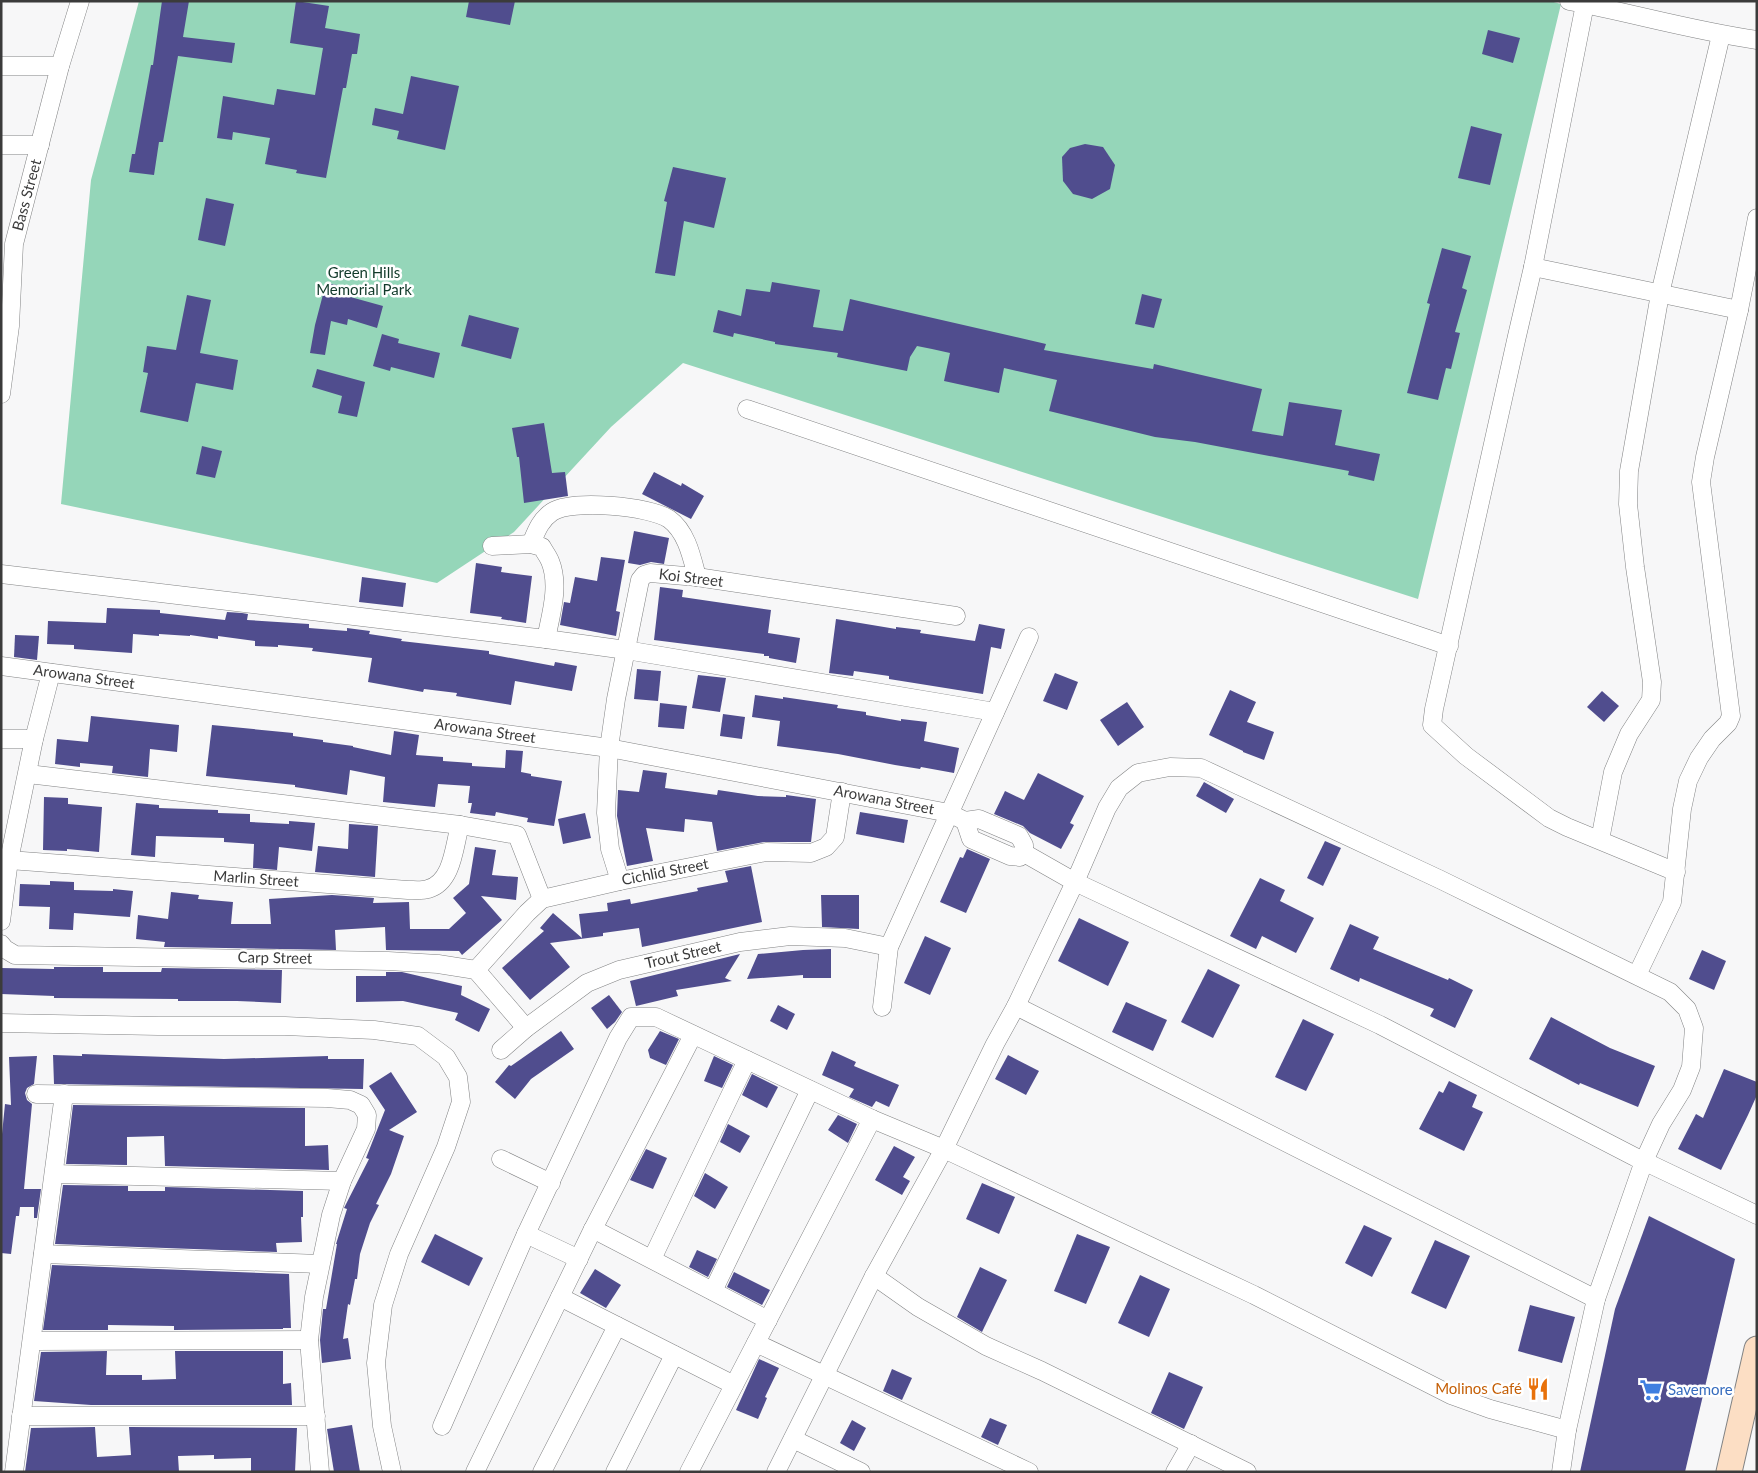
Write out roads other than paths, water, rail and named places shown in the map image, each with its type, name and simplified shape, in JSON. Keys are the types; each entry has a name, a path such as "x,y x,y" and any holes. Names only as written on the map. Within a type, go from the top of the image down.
{"street":[{"name":"Bass Street","path":"1,394 6,326 8,244 40,145 60,66 80,1"},
{"path":"1676,872 1549,818 1466,756 1432,725 1533,267 1577,3 1630,7 1721,35 1757,40"},
{"path":"1600,840 1613,772 1629,734 1651,700 1652,682 1628,504 1629,471 1660,294 1721,35"},
{"path":"1,66 60,66"},
{"path":"1,146 40,145"},
{"path":"1637,975 1672,902 1682,809 1688,781 1699,758 1712,739 1728,723 1731,716 1700,482 1739,310 1757,218"},
{"path":"1533,267 1739,310"},
{"path":"747,409 1449,646"},
{"path":"531,544 539,524 552,512 570,506 611,505 669,519 682,534 690,549 697,577"},
{"path":"492,546 531,544 542,547 550,560 554,598 546,639"},
{"name":"Koi Street","path":"620,881 610,849 606,813 609,748 616,699 640,580 644,575 650,573 697,577 956,616"},
{"path":"1,574 626,650 995,712"},
{"path":"882,1007 889,948 957,817 995,712 1029,637"},
{"name":"Arowana Street","path":"1,666 609,748 842,792 957,817 980,819 1019,836 1024,844 1024,853 1075,882"},
{"path":"1,921 9,860 34,740 51,673"},
{"path":"1,739 34,740"},
{"path":"776,1472 874,1276 944,1150 995,1044 1016,1006 1075,882 1107,808 1119,788 1138,773 1170,767 1201,768 1439,879 1670,992 1688,1009 1694,1028 1692,1067 1682,1090 1661,1124 1644,1161 1596,1299 1567,1430 1561,1472"},
{"path":"28,774 460,825 517,835 542,899"},
{"name":"Cichlid Street","path":"476,970 526,913 542,899 620,881 766,852 811,853 826,847 835,836 842,792"},
{"name":"Marlin Street","path":"9,860 408,890 428,889 439,883 447,874 460,825"},
{"path":"1075,882 1380,1025 1644,1161 1757,1215"},
{"name":"Trout Street","path":"501,1050 526,1028 587,983 619,970 681,954 740,942 790,936 845,938 889,948"},
{"name":"Carp Street","path":"1,944 15,955 388,961 438,964 476,970"},
{"path":"476,970 526,1028"},
{"path":"1016,1006 1596,1299"},
{"path":"442,1426 526,1234 618,1038 631,1017 656,1017 1254,1295 1451,1396 1490,1409 1567,1430"},
{"path":"1,1023 285,1026 374,1030 418,1036 446,1057 458,1077 460,1102 446,1147 399,1254 383,1304 376,1363 382,1426 392,1472"},
{"path":"475,1472 593,1229 693,1035"},
{"path":"652,1259 748,1060"},
{"path":"713,1291 810,1090"},
{"path":"36,1094 350,1100 361,1105 368,1115 366,1129 342,1181 331,1215 320,1264 309,1340 320,1472"},
{"path":"14,1472 64,1094"},
{"path":"690,1472 872,1119"},
{"path":"501,1159 551,1183"},
{"path":"54,1174 342,1181"},
{"path":"593,1229 768,1320"},
{"path":"526,1234 579,1260"},
{"path":"43,1254 320,1264"},
{"path":"874,1276 918,1307 986,1346 1247,1472"},
{"path":"560,1297 734,1385"},
{"path":"542,1472 617,1326"},
{"path":"32,1340 309,1340"},
{"path":"756,1343 1029,1472"},
{"path":"1729,1472 1757,1349"},
{"path":"615,1472 674,1355"},
{"path":"21,1416 316,1416"},
{"path":"793,1439 861,1472"},
{"path":"1175,1472 1191,1444"}],"place":[{"name":"Molinos Café","path":"1538,1389"},
{"name":"Savemore","path":"1651,1390"}],"park label":[{"name":"Green Hills Memorial Park","path":"364,282"}]}
